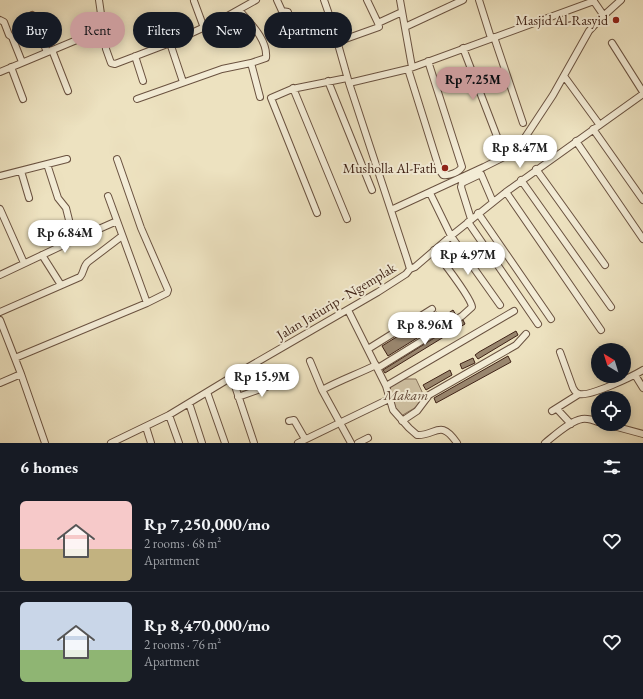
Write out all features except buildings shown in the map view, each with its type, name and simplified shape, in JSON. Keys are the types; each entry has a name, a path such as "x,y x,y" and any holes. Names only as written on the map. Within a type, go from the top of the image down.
{"street":[{"path":"99,0 101,12"},
{"path":"235,12 256,0"},
{"path":"277,0 282,11 288,12"},
{"name":"Jalan Jatiurip - Ngemplak","path":"324,0 328,12"},
{"path":"352,37 379,27 367,0"},
{"path":"400,0 406,27 410,68 440,171 443,175 448,176 460,170 462,166 428,61"},
{"path":"406,27 463,0"},
{"path":"479,0 523,123"},
{"path":"317,213 270,98 294,88 328,81 348,80 410,68 594,0 602,14"},
{"path":"390,206 430,193 508,155 516,148 522,142 564,76 589,32 602,14 621,0"},
{"path":"194,1 202,23"},
{"path":"137,99 222,69 251,63 266,58 264,46 255,30 239,10"},
{"path":"378,23 402,12"},
{"path":"0,20 4,22 9,35 12,37 22,62"},
{"path":"0,72 70,43"},
{"path":"410,269 415,267 478,213 521,180 643,93 612,43"},
{"path":"49,48 68,91"},
{"path":"106,48 111,63 115,64 157,48"},
{"path":"172,48 184,82"},
{"name":"Jalan Jatiurip - Ngemplak","path":"110,443 123,441 169,415 348,310 400,278 410,269 339,48"},
{"path":"463,48 500,147"},
{"path":"136,56 143,81"},
{"path":"251,63 260,97"},
{"path":"11,67 23,99"},
{"path":"564,76 599,124"},
{"path":"328,81 372,190"},
{"path":"294,88 347,219"},
{"path":"593,129 643,200"},
{"path":"576,141 643,239"},
{"path":"0,176 67,159"},
{"path":"15,358 147,303 167,293 168,290 141,228 117,159"},
{"path":"47,164 58,198 66,208 74,240"},
{"path":"536,169 605,265"},
{"path":"22,171 28,198"},
{"path":"493,202 481,174 462,183 461,187 469,221 538,324"},
{"path":"521,180 611,307"},
{"path":"506,192 601,330"},
{"path":"430,193 451,236 500,305"},
{"path":"108,196 147,303"},
{"path":"0,209 24,263"},
{"path":"478,213 551,318"},
{"path":"0,275 117,221"},
{"path":"0,312 81,277 88,262 122,236"},
{"path":"322,390 346,378 352,377 377,366 467,313 472,307 472,304 468,298 434,250"},
{"path":"42,255 61,286"},
{"path":"368,349 432,309"},
{"path":"348,310 377,366 386,386 393,410 402,421 417,435 423,435 435,430 444,430 450,434 457,443"},
{"path":"386,386 514,311"},
{"path":"425,314 436,331"},
{"path":"0,320 46,443"},
{"path":"402,421 417,411 429,395 516,345 526,334"},
{"path":"0,338 7,336"},
{"path":"560,352 573,388 575,392 579,394"},
{"path":"310,361 322,390 351,443"},
{"path":"571,424 555,410 579,394 590,393 618,383 643,370"},
{"path":"0,383 21,374"},
{"path":"635,375 643,388"},
{"path":"232,377 254,443"},
{"path":"238,397 280,382"},
{"path":"207,392 226,443"},
{"path":"289,421 294,420 300,442 389,399"},
{"path":"189,403 202,443"},
{"path":"169,415 179,443"},
{"path":"545,443 571,424 582,419 591,420"},
{"path":"146,427 151,443"},
{"path":"631,431 643,434"},
{"path":"358,443 368,438"}],"green space":[{"name":"Makam","path":"402,379 416,379 424,396 418,406 401,416 393,403 390,387"}],"place":[{"name":"Masjid Al-Rasyid","path":"616,20"},
{"name":"Musholla Al-Fath","path":"445,168"}]}
